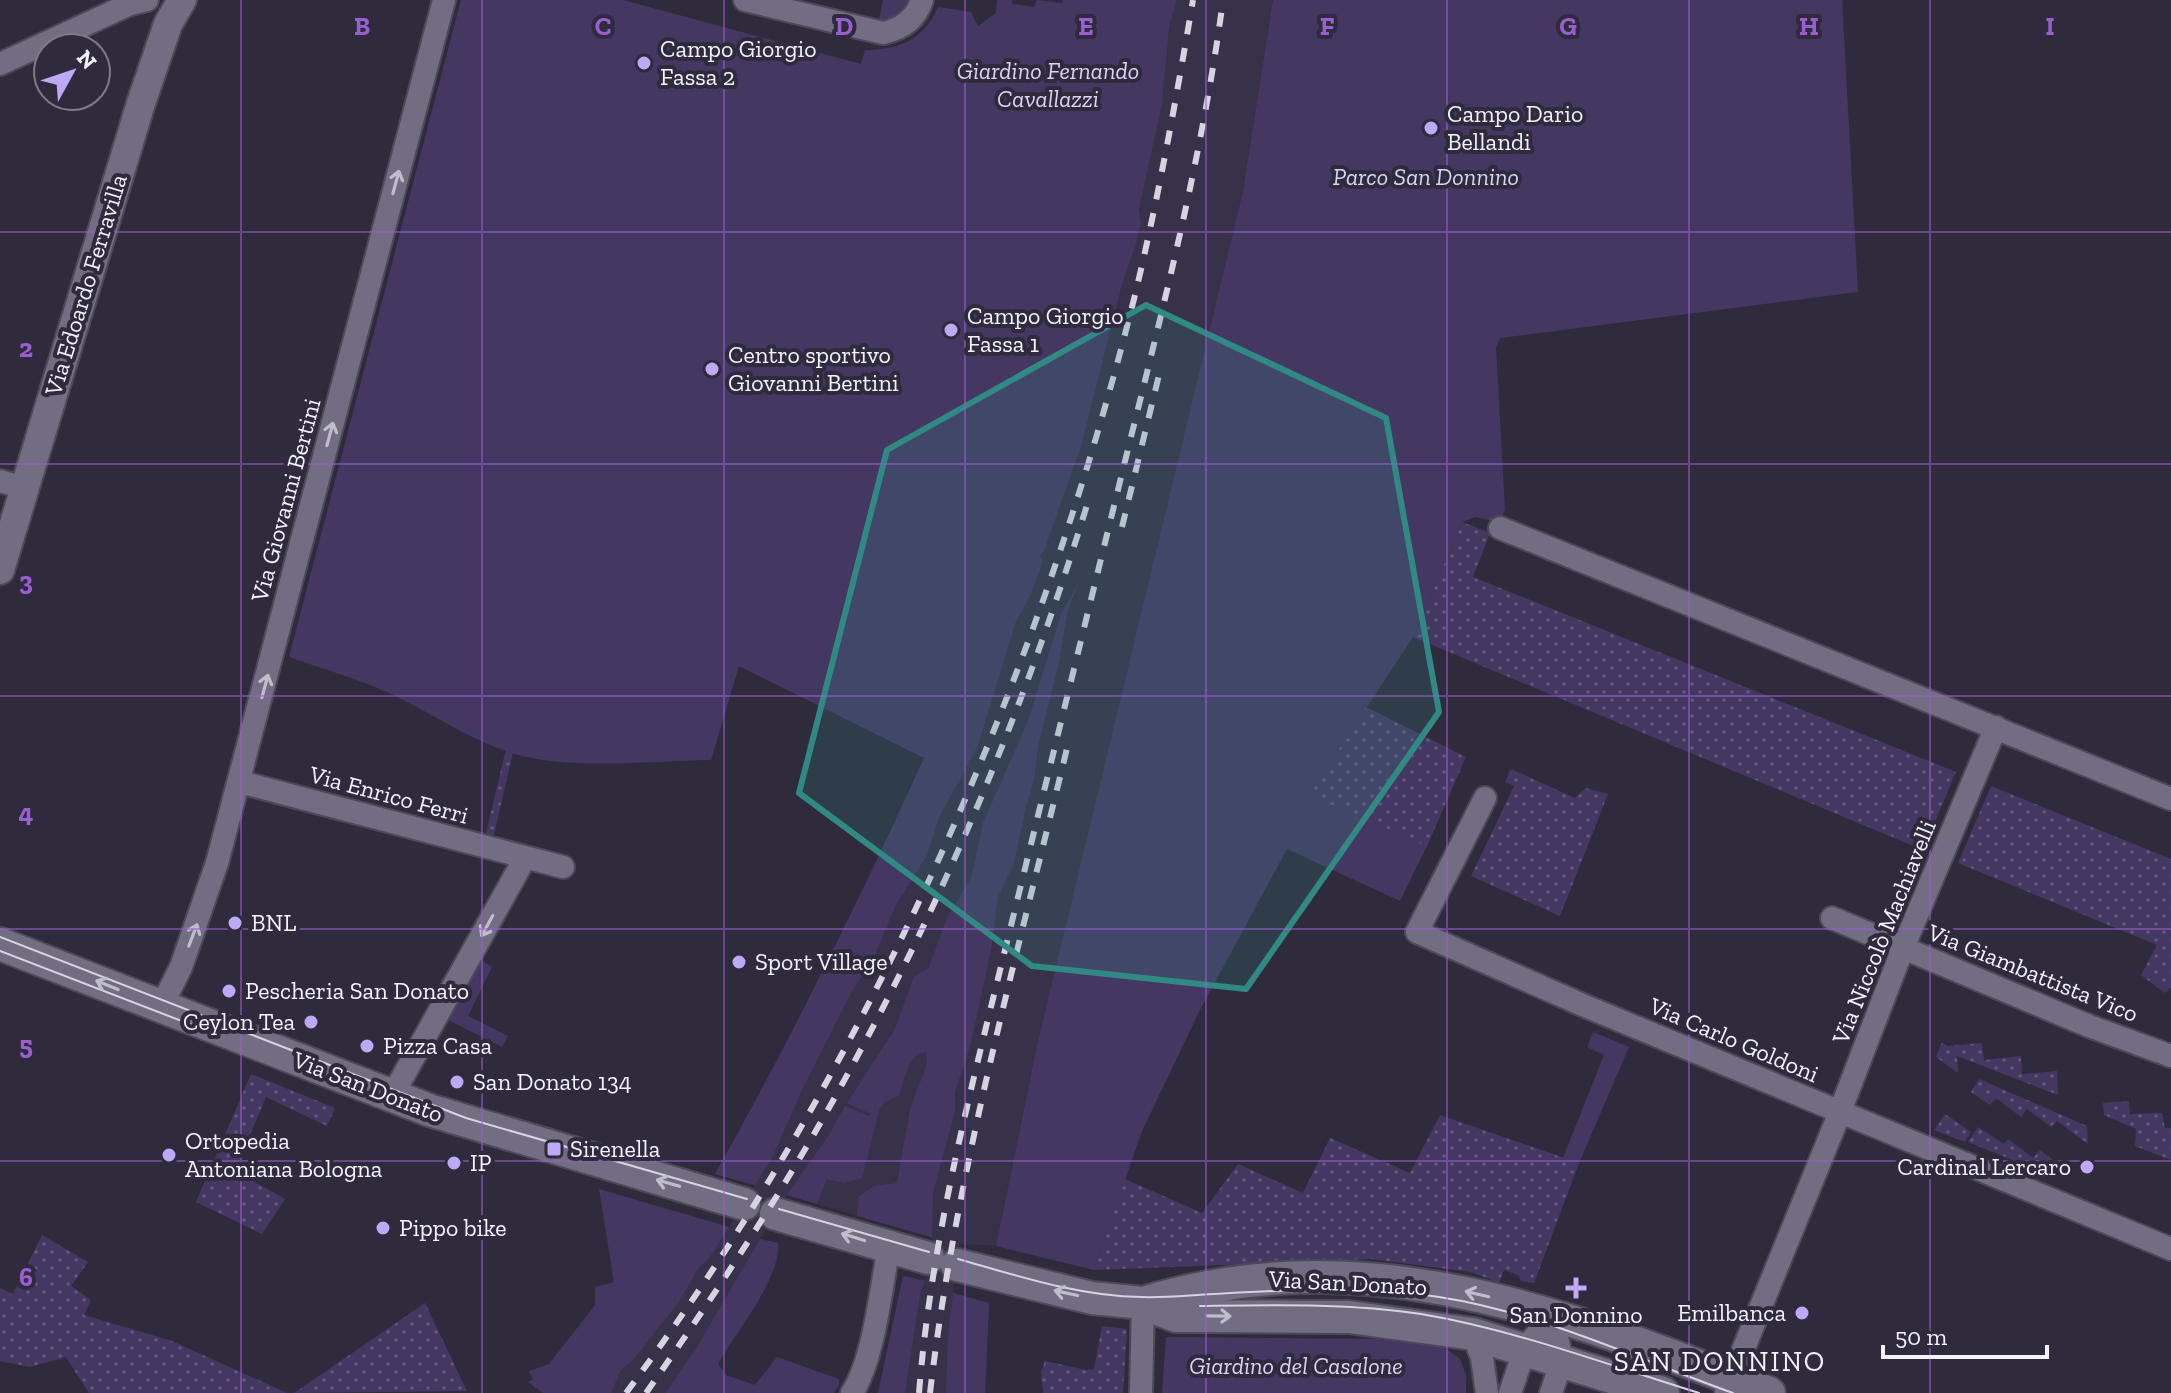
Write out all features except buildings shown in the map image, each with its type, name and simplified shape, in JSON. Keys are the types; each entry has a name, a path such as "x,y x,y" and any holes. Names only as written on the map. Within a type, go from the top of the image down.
{"main road":[{"name":"Via San Donato","path":"0,944 474,1126 744,1204"},
{"name":"Via San Donato","path":"776,1214 889,1247 1092,1298 1143,1303 1176,1316 1349,1317 1427,1326 1473,1334 1525,1349 1558,1384 1663,1393"},
{"name":"Via San Donato","path":"1143,1303 1255,1278 1341,1278 1445,1287 1552,1315 1729,1386 1769,1393"}],"street":[{"path":"0,64 130,4 147,0"},
{"name":"Via Giovanni Bertini","path":"161,1007 181,967 201,913 240,782 444,0"},
{"path":"745,0 883,33 902,27 916,14 922,0"},
{"name":"Via Edoardo Ferravilla","path":"0,570 12,485 174,1"},
{"path":"1500,528 2171,799"},
{"name":"Via Niccolò Machiavelli","path":"1729,1386 1903,948 1996,727"},
{"name":"Via Enrico Ferri","path":"240,782 563,867"},
{"name":"Via Carlo Goldoni","path":"1485,798 1417,932 1585,1006 2171,1249"},
{"path":"392,1096 525,858"},
{"name":"Via Giambattista Vico","path":"1832,918 2089,1026 2171,1056"},
{"path":"852,1393 873,1332 889,1247"},
{"path":"1141,1393 1143,1303"},
{"path":"1510,1393 1525,1349 1552,1315"},
{"path":"1552,1315 1558,1384"},
{"path":"1473,1334 1482,1358 1487,1393"}],"highlighted area":[{"path":"1146,305 1386,418 1439,712 1246,989 1032,966 799,793 887,450"}],"shaded area":[{"path":"1141,0 1273,0 1243,191 1037,1045 996,1246 960,1244 953,1293 989,1303 985,1393 878,1393 903,1276 925,1280 932,1238 787,1195 760,1239 778,1243 773,1271 695,1393 570,1393 707,1220 729,1227 755,1186 715,1174 782,1053 924,758"}],"green space":[{"name":"Centro sportivo Giovanni Bertini","path":"461,0 623,0 861,64 865,50 889,48 918,35 938,7 971,12 978,26 996,13 997,0 1012,0 1012,4 1034,7 1037,0 1062,3 1063,0 1176,0 1169,28 1162,103 1139,209 1141,223 1136,243 1122,284 1082,443 1040,556 1043,561 1030,596 1016,621 977,748 939,817 927,855 895,907 875,955 850,995 771,1160 755,1185 715,1174 824,968 924,758 739,666 711,760 549,761 508,752 382,690 289,657"},
{"path":"883,0 912,0 898,16 879,20"},
{"name":"Parco San Donnino","path":"1273,0 1842,0 1858,292 1500,338 1496,348 1505,510 1499,522 1475,517 1462,522 1413,637 1310,794 1427,846 1400,901 1287,849 1200,1010 1142,1131 1094,1270 996,1246 1037,1045 1243,191"},
{"path":"1462,522 1490,533 1473,577 1956,772 1923,850 1413,637"},
{"path":"1078,584 1067,613 1014,863 998,897 991,950 971,1043 955,1092 955,1111 933,1193 932,1237 857,1216 858,1197 874,1186 897,1183 910,1109 927,1064 926,1052 911,1062 899,1095 885,1102 879,1110 862,1178 844,1183 827,1179 817,1204 787,1195 829,1135 845,1106 869,1116 871,1114 847,1103 895,1029 914,977 928,969 948,916 972,876 983,823 1028,721 1061,614"},
{"path":"1366,707 1466,757 1427,846 1309,795"},
{"path":"506,749 513,752 494,835 486,833"},
{"path":"1511,769 1575,798 1586,788 1608,794 1560,916 1471,876 1514,786 1505,782"},
{"path":"1991,786 2171,859 2171,987 2165,993 2141,975 2157,945 1958,863"},
{"path":"479,959 492,967 468,1016 508,1036 502,1047 446,1019"},
{"path":"1593,1032 1629,1047 1579,1163 1563,1158 1604,1055 1587,1047"},
{"path":"1942,1042 1947,1046 1982,1043 1984,1060 2021,1056 2022,1074 2057,1071 2058,1095 1957,1056 1958,1073 1936,1057"},
{"path":"251,1074 335,1108 327,1126 266,1097 235,1171 285,1199 262,1234 196,1202"},
{"path":"1979,1079 2087,1126 2088,1144 2057,1121 2051,1127 2027,1109 2021,1117 1996,1098 1990,1105 1971,1092"},
{"path":"2129,1101 2130,1114 2162,1113 2165,1128 2171,1128 2171,1160 2135,1146 2136,1129 2104,1115 2103,1103"},
{"path":"1945,1114 1971,1132 1965,1142 1934,1130"},
{"path":"1440,1115 1579,1163 1534,1283 1521,1281 1518,1275 1504,1270 1499,1283 1471,1272 1371,1259 1094,1270 1125,1179 1202,1213 1238,1164 1303,1193 1330,1138 1410,1173"},
{"path":"1978,1127 2004,1144 2008,1139 2033,1158 2040,1150 2065,1169 2058,1178 1968,1142"},
{"path":"599,1189 729,1227 678,1303 633,1360 621,1370 611,1393 543,1393 528,1382 533,1379 529,1371 549,1364 595,1305 595,1287 614,1282"},
{"path":"42,1235 88,1262 71,1286 91,1300 84,1315 172,1341 287,1393 89,1393 66,1357 30,1367 0,1361 0,1288 13,1294"},
{"path":"760,1239 778,1243 772,1273 756,1305 718,1364 726,1375 755,1385 777,1357 839,1379 839,1385 834,1393 665,1393 694,1352"},
{"path":"903,1276 925,1281 920,1294 905,1393 878,1393"},
{"path":"953,1293 989,1303 985,1393 946,1393"},
{"path":"425,1303 467,1391 294,1393"},
{"path":"1102,1326 1127,1329 1123,1393 1043,1393 1041,1372 1045,1361 1094,1369"},
{"name":"Giardino del Casalone","path":"1166,1337 1377,1339 1442,1346 1460,1359 1466,1375 1466,1393 1162,1393"}],"tram line":[{"path":"0,937 466,1118 747,1199"},
{"path":"0,951 218,1035"},
{"path":"779,1209 929,1252"},
{"path":"958,1259 1048,1284 1118,1296 1326,1290 1383,1291 1439,1297 1550,1325 1733,1393"},
{"path":"1200,1306 1339,1306 1421,1314 1527,1339 1699,1393"}],"railway":[{"path":"626,1393 712,1270 793,1141 866,1008 933,871 994,731 1047,588 1094,444 1134,299 1166,150 1193,0"},
{"path":"919,1393 932,1281 953,1170 1169,282 1205,113 1223,0"},
{"path":"1122,527 1159,375"},
{"path":"646,1393 780,1191 888,999 984,791 1039,649 1087,505"},
{"path":"930,1393 941,1310 972,1146 1069,740"}],"place":[{"name":"Campo Giorgio Fassa 2","path":"644,63"},
{"name":"Campo Dario Bellandi","path":"1431,128"},
{"name":"Campo Giorgio Fassa 1","path":"951,330"},
{"name":"Centro sportivo Giovanni Bertini","path":"712,369"},
{"name":"BNL","path":"235,923"},
{"name":"Sport Village","path":"739,962"},
{"name":"Pescheria San Donato","path":"229,991"},
{"name":"Ceylon Tea","path":"311,1022"},
{"name":"Pizza Casa","path":"367,1046"},
{"name":"San Donato 134","path":"457,1082"},
{"name":"Sirenella","path":"554,1149"},
{"name":"Ortopedia Antoniana Bologna","path":"169,1155"},
{"name":"IP","path":"454,1163"},
{"name":"Cardinal Lercaro","path":"2087,1167"},
{"name":"Pippo bike","path":"383,1228"},
{"name":"San Donnino","path":"1576,1288"},
{"name":"Emilbanca","path":"1802,1313"}],"district":[{"name":"SAN DONNINO","path":"1720,1361"}],"park label":[{"name":"Giardino Fernando Cavallazzi","path":"1048,85"}]}
